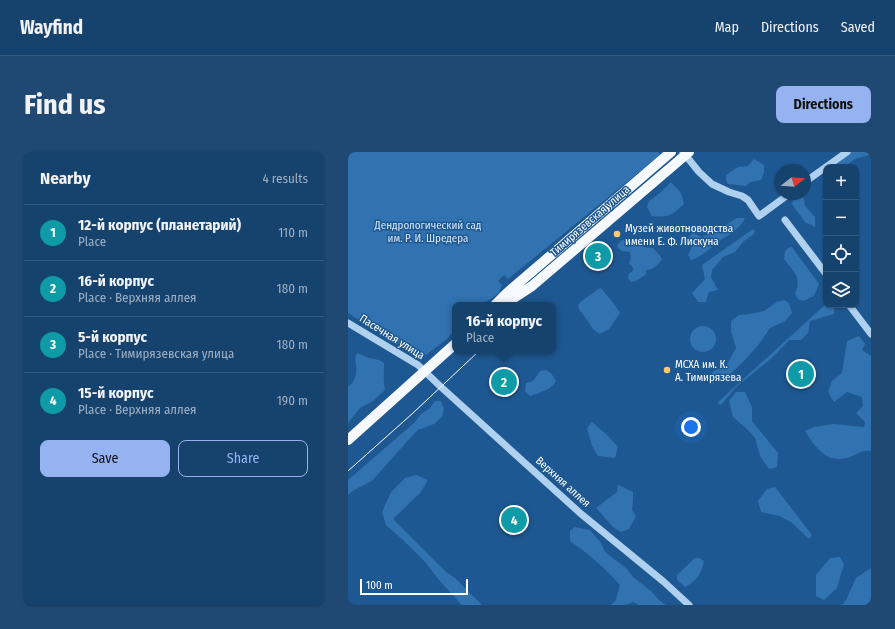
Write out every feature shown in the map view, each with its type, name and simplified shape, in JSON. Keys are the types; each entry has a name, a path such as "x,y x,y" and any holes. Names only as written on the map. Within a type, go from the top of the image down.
{"main road":[{"name":"Тимирязевская улица","path":"498,302 506,293 671,152"},
{"name":"Тимирязевская улица","path":"508,302 532,286 686,153"},
{"path":"348,440 452,347"}],"street":[{"path":"811,178 847,152"},
{"path":"686,153 699,172 712,184 742,196 748,200 759,216 781,200"},
{"path":"785,220 824,272"},
{"path":"851,308 871,334"},
{"name":"Пасечная улица","path":"348,323 418,365 425,371"},
{"name":"Верхняя аллея","path":"425,371 580,513 664,582 689,605"}],"green space":[{"name":"Дендрологический сад им. Р. И. Шредера","path":"348,152 658,152 660,155 508,279 504,275 498,281 502,285 499,293 486,302 452,302 452,333 426,355 422,356 416,352 414,354 348,313"},
{"path":"851,152 871,152 871,154 855,159 848,164 837,164"},
{"path":"754,159 764,165 764,172 761,180 750,182 746,186 728,184 726,175 738,167 748,166"},
{"path":"671,182 681,193 684,204 670,215 662,217 652,216 647,207 649,201"},
{"path":"793,200 804,200 805,206 815,217 815,227 805,222 792,204"},
{"path":"737,218 745,218 740,226 733,232 702,255 691,260 688,255 693,244 688,238 693,233 702,237 716,231"},
{"path":"753,229 755,231 754,234 744,241 735,252 723,257 712,270 711,277 718,290 709,292 706,302 698,302 692,293 705,279 702,265"},
{"path":"629,239 638,242 644,247 653,248 662,260 653,268 646,270 646,274 642,277 631,282 628,278 629,273 632,272 633,269 629,264 631,258 630,252 622,251 617,247 622,240"},
{"path":"792,247 819,284 814,296 803,301 798,299 795,294 798,283 796,275 784,259 785,251"},
{"path":"601,288 620,313 609,329 600,334 592,328 578,307 579,303"},
{"path":"784,300 789,303 792,313 785,321 770,328 759,344 730,374 718,378 712,384 707,378 714,371 726,366 736,348 731,331 731,321 739,315 764,311 777,302"},
{"path":"823,307 823,308 835,308 834,314 810,321 808,333 801,340 789,340 773,357 736,387 721,405 717,403"},
{"path":"703,326 712,330 716,339 712,348 703,352 694,348 690,339 694,330"},
{"path":"859,336 865,344 862,350 871,356 871,451 842,459 835,459 829,457 818,449 805,431 814,427 834,424 864,427 865,422 856,413 863,406 862,397 847,392 834,402 828,392 832,381 842,373 847,341"},
{"path":"357,353 384,363 385,390 373,401 360,408 348,423 348,387 354,381 356,370 355,358"},
{"path":"546,370 551,373 556,381 548,389 530,396 525,391 526,383 533,381 540,371"},
{"path":"736,392 745,392 752,407 752,421 778,453 777,467 769,469 760,456 755,438 733,417 729,401"},
{"path":"435,401 441,401 444,409 442,417 434,424 418,430 372,481 354,490 348,495 348,480 415,422 421,414 430,408"},
{"path":"592,422 618,447 615,458 598,456 592,446 587,428"},
{"path":"416,475 428,480 420,493 393,519 445,571 456,579 482,605 462,605 426,563 386,525 382,512 391,492 405,478"},
{"path":"618,485 633,492 632,510 636,516 629,529 621,532 613,527 596,508 617,492"},
{"path":"775,487 812,535 809,539 791,522 779,516 761,512 758,501 767,489"},
{"path":"575,527 590,530 601,543 605,552 627,569 633,577 666,605 639,605 633,602 626,605 611,605 616,600 620,585 584,551 570,541 570,531"},
{"path":"840,557 844,564 837,588 824,600 816,596 816,575 830,558"},
{"path":"695,558 699,558 704,561 701,570 698,577 685,587 677,580 677,575"},
{"path":"871,568 871,605 842,605 846,600 856,578"}],"tram line":[{"path":"514,302 518,295 533,281 683,152"},
{"path":"348,471 476,354"}],"place":[{"name":"Музей животноводства имени Е. Ф. Лискуна","path":"617,234"},
{"name":"5-й корпус","path":"598,256"},
{"name":"МСХА им. К. А. Тимирязева","path":"667,370"},
{"name":"12-й корпус (планетарий)","path":"801,374"},
{"name":"16-й корпус","path":"504,382"},
{"name":"15-й корпус","path":"514,520"}]}
